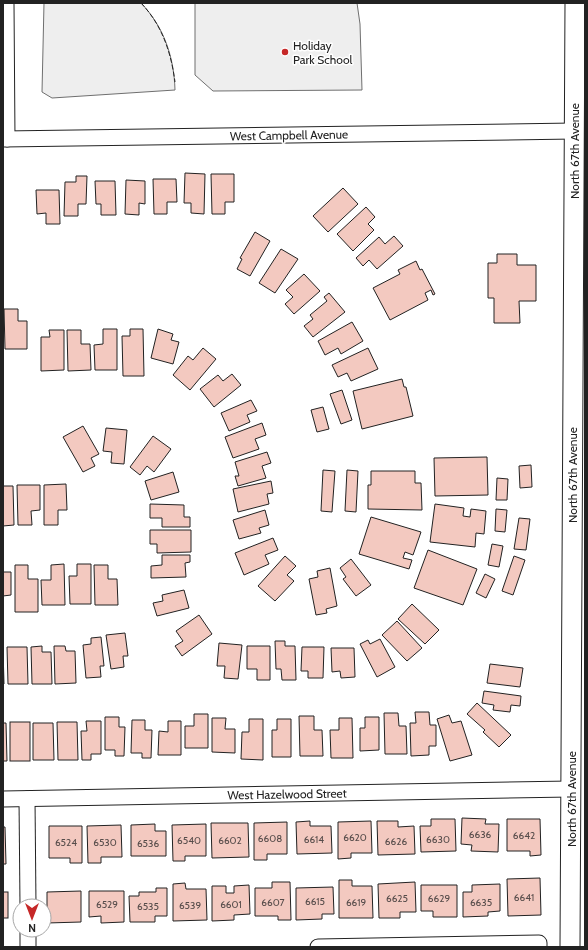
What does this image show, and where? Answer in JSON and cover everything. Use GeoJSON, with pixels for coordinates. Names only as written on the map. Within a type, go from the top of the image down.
{"type":"FeatureCollection","features":[{"type":"Feature","properties":{"kind":"main road","name":"North 67th Avenue"},"geometry":{"type":"LineString","coordinates":[[570,947],[571,789],[579,388],[579,230],[574,132],[580,62],[575,3]]}},
{"type":"Feature","properties":{"kind":"street"},"geometry":{"type":"LineString","coordinates":[[5,139],[6,3]]}},
{"type":"Feature","properties":{"kind":"street","name":"West Campbell Avenue"},"geometry":{"type":"LineString","coordinates":[[5,139],[574,132]]}},
{"type":"Feature","properties":{"kind":"street","name":"West Hazelwood Street"},"geometry":{"type":"LineString","coordinates":[[3,799],[571,789]]}},
{"type":"Feature","properties":{"kind":"street"},"geometry":{"type":"LineString","coordinates":[[27,799],[28,898]]}},
{"type":"Feature","properties":{"kind":"street"},"geometry":{"type":"LineString","coordinates":[[318,947],[539,945]]}},
{"type":"Feature","properties":{"kind":"shaded area"},"geometry":{"type":"Polygon","coordinates":[[[44,3],[141,3],[149,12],[162,32],[170,54],[175,90],[52,98],[42,92],[44,3]]]}},
{"type":"Feature","properties":{"kind":"shaded area"},"geometry":{"type":"Polygon","coordinates":[[[195,3],[357,3],[360,24],[362,90],[213,91],[195,75],[195,3]]]}},
{"type":"Feature","properties":{"kind":"building"},"geometry":{"type":"Polygon","coordinates":[[[185,173],[205,174],[204,214],[191,213],[191,203],[184,203],[185,173]]]}},
{"type":"Feature","properties":{"kind":"building"},"geometry":{"type":"Polygon","coordinates":[[[211,174],[234,174],[234,202],[225,202],[225,214],[212,214],[211,174]]]}},
{"type":"Feature","properties":{"kind":"building"},"geometry":{"type":"Polygon","coordinates":[[[76,176],[87,176],[86,204],[78,204],[78,216],[64,216],[65,182],[76,182],[76,176]]]}},
{"type":"Feature","properties":{"kind":"building"},"geometry":{"type":"Polygon","coordinates":[[[153,179],[176,179],[177,202],[167,202],[167,214],[154,214],[153,179]]]}},
{"type":"Feature","properties":{"kind":"building"},"geometry":{"type":"Polygon","coordinates":[[[126,180],[145,181],[145,204],[139,203],[139,215],[125,214],[126,180]]]}},
{"type":"Feature","properties":{"kind":"building"},"geometry":{"type":"Polygon","coordinates":[[[95,181],[115,181],[116,215],[101,215],[101,204],[96,204],[95,181]]]}},
{"type":"Feature","properties":{"kind":"building"},"geometry":{"type":"Polygon","coordinates":[[[343,188],[358,204],[328,232],[313,216],[343,188]]]}},
{"type":"Feature","properties":{"kind":"building"},"geometry":{"type":"Polygon","coordinates":[[[36,190],[59,190],[60,224],[46,224],[46,213],[37,214],[36,190]]]}},
{"type":"Feature","properties":{"kind":"building"},"geometry":{"type":"Polygon","coordinates":[[[366,207],[375,217],[368,224],[374,230],[353,251],[337,234],[366,207]]]}},
{"type":"Feature","properties":{"kind":"building"},"geometry":{"type":"Polygon","coordinates":[[[255,232],[270,241],[250,276],[237,269],[242,259],[240,258],[255,232]]]}},
{"type":"Feature","properties":{"kind":"building"},"geometry":{"type":"Polygon","coordinates":[[[394,236],[403,246],[377,269],[369,260],[363,266],[356,258],[379,237],[385,244],[394,236]]]}},
{"type":"Feature","properties":{"kind":"building"},"geometry":{"type":"Polygon","coordinates":[[[281,249],[298,259],[275,293],[259,283],[281,249]]]}},
{"type":"Feature","properties":{"kind":"building"},"geometry":{"type":"Polygon","coordinates":[[[497,254],[517,254],[517,265],[536,265],[536,301],[519,301],[520,323],[494,323],[494,298],[488,298],[488,263],[497,263],[497,254]]]}},
{"type":"Feature","properties":{"kind":"building"},"geometry":{"type":"Polygon","coordinates":[[[416,261],[420,270],[422,269],[435,294],[433,295],[431,290],[425,293],[428,300],[390,320],[373,288],[400,274],[398,270],[416,261]]]}},
{"type":"Feature","properties":{"kind":"building"},"geometry":{"type":"Polygon","coordinates":[[[304,274],[320,291],[294,314],[285,304],[293,297],[286,290],[304,274]]]}},
{"type":"Feature","properties":{"kind":"building"},"geometry":{"type":"Polygon","coordinates":[[[329,293],[345,312],[313,337],[304,326],[313,319],[310,315],[327,301],[324,297],[329,293]]]}},
{"type":"Feature","properties":{"kind":"building"},"geometry":{"type":"Polygon","coordinates":[[[4,309],[18,309],[18,321],[27,321],[27,349],[5,349],[4,309]]]}},
{"type":"Feature","properties":{"kind":"building"},"geometry":{"type":"Polygon","coordinates":[[[352,322],[363,341],[341,354],[338,348],[325,355],[318,341],[352,322]]]}},
{"type":"Feature","properties":{"kind":"building"},"geometry":{"type":"Polygon","coordinates":[[[103,329],[117,329],[117,370],[95,370],[94,345],[103,344],[103,329]]]}},
{"type":"Feature","properties":{"kind":"building"},"geometry":{"type":"Polygon","coordinates":[[[130,329],[143,329],[144,376],[123,376],[122,336],[130,336],[130,329]]]}},
{"type":"Feature","properties":{"kind":"building"},"geometry":{"type":"Polygon","coordinates":[[[158,329],[173,334],[171,340],[179,342],[173,364],[151,358],[158,329]]]}},
{"type":"Feature","properties":{"kind":"building"},"geometry":{"type":"Polygon","coordinates":[[[49,330],[64,330],[64,370],[41,371],[41,337],[50,337],[49,330]]]}},
{"type":"Feature","properties":{"kind":"building"},"geometry":{"type":"Polygon","coordinates":[[[67,330],[81,330],[81,344],[90,344],[91,370],[68,371],[67,330]]]}},
{"type":"Feature","properties":{"kind":"building"},"geometry":{"type":"Polygon","coordinates":[[[203,348],[216,359],[190,390],[173,375],[188,356],[193,360],[203,348]]]}},
{"type":"Feature","properties":{"kind":"building"},"geometry":{"type":"Polygon","coordinates":[[[368,348],[378,369],[351,381],[347,373],[338,377],[332,365],[368,348]]]}},
{"type":"Feature","properties":{"kind":"building"},"geometry":{"type":"Polygon","coordinates":[[[232,374],[241,385],[214,407],[200,389],[218,375],[223,381],[232,374]]]}},
{"type":"Feature","properties":{"kind":"building"},"geometry":{"type":"Polygon","coordinates":[[[402,379],[404,387],[406,387],[413,416],[362,429],[353,391],[402,379]]]}},
{"type":"Feature","properties":{"kind":"building"},"geometry":{"type":"Polygon","coordinates":[[[342,390],[352,420],[341,424],[330,394],[342,390]]]}},
{"type":"Feature","properties":{"kind":"building"},"geometry":{"type":"Polygon","coordinates":[[[251,400],[257,411],[247,415],[250,422],[229,431],[221,413],[251,400]]]}},
{"type":"Feature","properties":{"kind":"building"},"geometry":{"type":"Polygon","coordinates":[[[323,407],[329,429],[317,432],[311,410],[323,407]]]}},
{"type":"Feature","properties":{"kind":"building"},"geometry":{"type":"Polygon","coordinates":[[[262,423],[266,435],[255,439],[259,449],[233,458],[225,437],[262,423]]]}},
{"type":"Feature","properties":{"kind":"building"},"geometry":{"type":"Polygon","coordinates":[[[83,426],[99,454],[91,458],[95,466],[83,472],[63,437],[83,426]]]}},
{"type":"Feature","properties":{"kind":"building"},"geometry":{"type":"Polygon","coordinates":[[[106,428],[127,430],[124,464],[111,463],[112,452],[103,451],[106,428]]]}},
{"type":"Feature","properties":{"kind":"building"},"geometry":{"type":"Polygon","coordinates":[[[153,436],[171,449],[154,472],[147,466],[140,475],[130,467],[153,436]]]}},
{"type":"Feature","properties":{"kind":"building"},"geometry":{"type":"Polygon","coordinates":[[[267,452],[271,463],[262,466],[266,478],[238,486],[235,476],[239,476],[235,462],[267,452]]]}},
{"type":"Feature","properties":{"kind":"building"},"geometry":{"type":"Polygon","coordinates":[[[487,457],[488,495],[435,496],[434,458],[487,457]]]}},
{"type":"Feature","properties":{"kind":"building"},"geometry":{"type":"Polygon","coordinates":[[[531,465],[532,487],[520,488],[519,466],[531,465]]]}},
{"type":"Feature","properties":{"kind":"building"},"geometry":{"type":"Polygon","coordinates":[[[323,470],[335,471],[332,512],[321,511],[323,470]]]}},
{"type":"Feature","properties":{"kind":"building"},"geometry":{"type":"Polygon","coordinates":[[[347,470],[358,471],[356,512],[345,511],[347,470]]]}},
{"type":"Feature","properties":{"kind":"building"},"geometry":{"type":"Polygon","coordinates":[[[371,471],[415,471],[415,483],[421,483],[422,510],[368,509],[368,485],[371,485],[371,471]]]}},
{"type":"Feature","properties":{"kind":"building"},"geometry":{"type":"Polygon","coordinates":[[[173,472],[179,492],[151,500],[145,481],[173,472]]]}},
{"type":"Feature","properties":{"kind":"building"},"geometry":{"type":"Polygon","coordinates":[[[497,478],[508,479],[507,500],[496,500],[497,478]]]}},
{"type":"Feature","properties":{"kind":"building"},"geometry":{"type":"Polygon","coordinates":[[[271,481],[273,493],[267,494],[269,504],[238,512],[233,489],[271,481]]]}},
{"type":"Feature","properties":{"kind":"building"},"geometry":{"type":"Polygon","coordinates":[[[66,484],[67,510],[58,510],[58,525],[44,525],[44,485],[66,484]]]}},
{"type":"Feature","properties":{"kind":"building"},"geometry":{"type":"Polygon","coordinates":[[[17,485],[40,485],[40,510],[31,511],[32,525],[18,525],[17,485]]]}},
{"type":"Feature","properties":{"kind":"building"},"geometry":{"type":"Polygon","coordinates":[[[3,486],[13,486],[14,525],[3,526],[3,486]]]}},
{"type":"Feature","properties":{"kind":"building"},"geometry":{"type":"Polygon","coordinates":[[[150,504],[184,505],[184,517],[190,517],[190,527],[162,527],[162,518],[150,518],[150,504]]]}},
{"type":"Feature","properties":{"kind":"building"},"geometry":{"type":"Polygon","coordinates":[[[435,504],[464,508],[463,516],[470,517],[471,509],[486,511],[484,534],[476,533],[475,547],[430,542],[435,504]]]}},
{"type":"Feature","properties":{"kind":"building"},"geometry":{"type":"Polygon","coordinates":[[[496,509],[507,510],[505,532],[495,531],[496,509]]]}},
{"type":"Feature","properties":{"kind":"building"},"geometry":{"type":"Polygon","coordinates":[[[265,510],[269,525],[259,528],[261,533],[239,539],[233,520],[265,510]]]}},
{"type":"Feature","properties":{"kind":"building"},"geometry":{"type":"Polygon","coordinates":[[[371,517],[421,532],[413,555],[405,552],[403,558],[412,560],[409,569],[359,554],[371,517]]]}},
{"type":"Feature","properties":{"kind":"building"},"geometry":{"type":"Polygon","coordinates":[[[519,518],[530,519],[526,550],[514,549],[519,518]]]}},
{"type":"Feature","properties":{"kind":"building"},"geometry":{"type":"Polygon","coordinates":[[[150,530],[191,530],[191,552],[157,553],[157,544],[150,544],[150,530]]]}},
{"type":"Feature","properties":{"kind":"building"},"geometry":{"type":"Polygon","coordinates":[[[273,538],[278,550],[265,555],[269,564],[244,575],[235,553],[273,538]]]}},
{"type":"Feature","properties":{"kind":"building"},"geometry":{"type":"Polygon","coordinates":[[[492,544],[503,546],[499,567],[488,565],[492,544]]]}},
{"type":"Feature","properties":{"kind":"building"},"geometry":{"type":"Polygon","coordinates":[[[428,550],[477,569],[463,605],[414,588],[428,550]]]}},
{"type":"Feature","properties":{"kind":"building"},"geometry":{"type":"Polygon","coordinates":[[[162,555],[190,555],[190,562],[185,563],[186,577],[151,578],[151,566],[162,565],[162,555]]]}},
{"type":"Feature","properties":{"kind":"building"},"geometry":{"type":"Polygon","coordinates":[[[285,556],[296,566],[287,575],[294,581],[275,601],[258,586],[285,556]]]}},
{"type":"Feature","properties":{"kind":"building"},"geometry":{"type":"Polygon","coordinates":[[[514,556],[525,560],[513,595],[502,591],[514,556]]]}},
{"type":"Feature","properties":{"kind":"building"},"geometry":{"type":"Polygon","coordinates":[[[351,559],[371,585],[356,596],[343,579],[346,577],[340,568],[351,559]]]}},
{"type":"Feature","properties":{"kind":"building"},"geometry":{"type":"Polygon","coordinates":[[[64,564],[65,605],[42,605],[41,580],[51,580],[51,565],[64,564]]]}},
{"type":"Feature","properties":{"kind":"building"},"geometry":{"type":"Polygon","coordinates":[[[77,564],[91,564],[91,604],[70,604],[69,576],[77,576],[77,564]]]}},
{"type":"Feature","properties":{"kind":"building"},"geometry":{"type":"Polygon","coordinates":[[[15,565],[28,565],[28,579],[38,579],[38,612],[15,612],[15,565]]]}},
{"type":"Feature","properties":{"kind":"building"},"geometry":{"type":"Polygon","coordinates":[[[94,565],[108,565],[108,579],[117,579],[118,605],[95,605],[94,565]]]}},
{"type":"Feature","properties":{"kind":"building"},"geometry":{"type":"Polygon","coordinates":[[[330,568],[337,606],[326,609],[327,613],[316,615],[309,579],[318,577],[317,571],[330,568]]]}},
{"type":"Feature","properties":{"kind":"building"},"geometry":{"type":"Polygon","coordinates":[[[3,572],[11,572],[11,595],[3,596],[3,572]]]}},
{"type":"Feature","properties":{"kind":"building"},"geometry":{"type":"Polygon","coordinates":[[[485,574],[495,579],[486,598],[476,593],[485,574]]]}},
{"type":"Feature","properties":{"kind":"building"},"geometry":{"type":"Polygon","coordinates":[[[184,590],[189,608],[157,616],[153,603],[163,601],[162,595],[184,590]]]}},
{"type":"Feature","properties":{"kind":"building"},"geometry":{"type":"Polygon","coordinates":[[[412,604],[439,630],[425,644],[398,619],[412,604]]]}},
{"type":"Feature","properties":{"kind":"building"},"geometry":{"type":"Polygon","coordinates":[[[199,615],[212,634],[182,656],[175,646],[183,641],[176,631],[199,615]]]}},
{"type":"Feature","properties":{"kind":"building"},"geometry":{"type":"Polygon","coordinates":[[[397,621],[422,648],[407,661],[382,635],[397,621]]]}},
{"type":"Feature","properties":{"kind":"building"},"geometry":{"type":"Polygon","coordinates":[[[125,633],[128,656],[123,656],[124,667],[111,669],[106,635],[125,633]]]}},
{"type":"Feature","properties":{"kind":"building"},"geometry":{"type":"Polygon","coordinates":[[[101,637],[104,666],[100,666],[101,677],[86,678],[83,645],[91,644],[91,638],[101,637]]]}},
{"type":"Feature","properties":{"kind":"building"},"geometry":{"type":"Polygon","coordinates":[[[380,639],[395,667],[377,677],[360,644],[368,640],[370,644],[380,639]]]}},
{"type":"Feature","properties":{"kind":"building"},"geometry":{"type":"Polygon","coordinates":[[[275,641],[285,641],[285,646],[295,646],[296,680],[282,680],[281,669],[276,669],[275,641]]]}},
{"type":"Feature","properties":{"kind":"building"},"geometry":{"type":"Polygon","coordinates":[[[219,643],[242,645],[238,679],[224,678],[225,666],[217,666],[219,643]]]}},
{"type":"Feature","properties":{"kind":"building"},"geometry":{"type":"Polygon","coordinates":[[[42,646],[42,652],[51,652],[52,684],[32,684],[31,647],[42,646]]]}},
{"type":"Feature","properties":{"kind":"building"},"geometry":{"type":"Polygon","coordinates":[[[54,646],[65,646],[66,651],[75,651],[76,683],[55,684],[54,646]]]}},
{"type":"Feature","properties":{"kind":"building"},"geometry":{"type":"Polygon","coordinates":[[[247,646],[270,646],[270,680],[257,680],[257,669],[247,669],[247,646]]]}},
{"type":"Feature","properties":{"kind":"building"},"geometry":{"type":"Polygon","coordinates":[[[7,647],[27,647],[28,684],[8,684],[7,647]]]}},
{"type":"Feature","properties":{"kind":"building"},"geometry":{"type":"Polygon","coordinates":[[[302,647],[324,647],[323,678],[308,678],[308,671],[301,671],[302,647]]]}},
{"type":"Feature","properties":{"kind":"building"},"geometry":{"type":"Polygon","coordinates":[[[331,648],[354,648],[355,677],[341,678],[340,671],[332,672],[331,648]]]}},
{"type":"Feature","properties":{"kind":"building"},"geometry":{"type":"Polygon","coordinates":[[[3,649],[4,684],[3,684],[3,649]]]}},
{"type":"Feature","properties":{"kind":"building"},"geometry":{"type":"Polygon","coordinates":[[[490,664],[523,668],[520,687],[487,683],[490,664]]]}},
{"type":"Feature","properties":{"kind":"building"},"geometry":{"type":"Polygon","coordinates":[[[484,691],[521,696],[520,706],[511,705],[510,712],[493,710],[494,705],[482,703],[484,691]]]}},
{"type":"Feature","properties":{"kind":"building"},"geometry":{"type":"Polygon","coordinates":[[[477,703],[511,735],[499,747],[483,732],[485,730],[467,714],[477,703]]]}},
{"type":"Feature","properties":{"kind":"building"},"geometry":{"type":"Polygon","coordinates":[[[415,712],[429,712],[430,725],[436,725],[436,746],[429,746],[429,755],[411,756],[410,723],[416,723],[415,712]]]}},
{"type":"Feature","properties":{"kind":"building"},"geometry":{"type":"Polygon","coordinates":[[[384,713],[398,713],[399,726],[406,726],[407,754],[385,754],[384,713]]]}},
{"type":"Feature","properties":{"kind":"building"},"geometry":{"type":"Polygon","coordinates":[[[194,714],[208,714],[208,748],[185,748],[185,726],[194,726],[194,714]]]}},
{"type":"Feature","properties":{"kind":"building"},"geometry":{"type":"Polygon","coordinates":[[[449,715],[452,723],[461,721],[472,755],[450,761],[437,719],[449,715]]]}},
{"type":"Feature","properties":{"kind":"building"},"geometry":{"type":"Polygon","coordinates":[[[299,716],[314,716],[314,730],[322,730],[323,756],[300,756],[299,716]]]}},
{"type":"Feature","properties":{"kind":"building"},"geometry":{"type":"Polygon","coordinates":[[[105,717],[119,717],[119,727],[125,727],[124,756],[115,756],[115,750],[105,750],[105,717]]]}},
{"type":"Feature","properties":{"kind":"building"},"geometry":{"type":"Polygon","coordinates":[[[365,717],[379,717],[379,750],[360,751],[360,728],[365,728],[365,717]]]}},
{"type":"Feature","properties":{"kind":"building"},"geometry":{"type":"Polygon","coordinates":[[[212,718],[226,718],[225,729],[235,729],[235,753],[212,752],[212,718]]]}},
{"type":"Feature","properties":{"kind":"building"},"geometry":{"type":"Polygon","coordinates":[[[339,718],[352,718],[353,758],[331,758],[330,730],[339,730],[339,718]]]}},
{"type":"Feature","properties":{"kind":"building"},"geometry":{"type":"Polygon","coordinates":[[[249,719],[263,719],[263,760],[241,759],[242,732],[249,732],[249,719]]]}},
{"type":"Feature","properties":{"kind":"building"},"geometry":{"type":"Polygon","coordinates":[[[277,719],[291,719],[291,757],[272,757],[272,730],[277,730],[277,719]]]}},
{"type":"Feature","properties":{"kind":"building"},"geometry":{"type":"Polygon","coordinates":[[[132,720],[145,720],[145,730],[152,730],[151,758],[142,758],[142,753],[131,753],[132,720]]]}},
{"type":"Feature","properties":{"kind":"building"},"geometry":{"type":"Polygon","coordinates":[[[86,721],[101,721],[101,754],[91,754],[91,760],[82,760],[81,731],[87,731],[86,721]]]}},
{"type":"Feature","properties":{"kind":"building"},"geometry":{"type":"Polygon","coordinates":[[[168,721],[181,721],[181,755],[158,755],[159,731],[168,732],[168,721]]]}},
{"type":"Feature","properties":{"kind":"building"},"geometry":{"type":"Polygon","coordinates":[[[10,722],[30,722],[30,761],[10,761],[10,722]]]}},
{"type":"Feature","properties":{"kind":"building"},"geometry":{"type":"Polygon","coordinates":[[[57,722],[77,722],[78,760],[58,760],[57,722]]]}},
{"type":"Feature","properties":{"kind":"building"},"geometry":{"type":"Polygon","coordinates":[[[3,723],[6,723],[7,761],[3,761],[3,723]]]}},
{"type":"Feature","properties":{"kind":"building"},"geometry":{"type":"Polygon","coordinates":[[[33,723],[53,723],[54,760],[33,760],[33,723]]]}},
{"type":"Feature","properties":{"kind":"building"},"geometry":{"type":"Polygon","coordinates":[[[462,818],[486,819],[485,824],[499,824],[498,852],[471,851],[472,845],[461,844],[462,818]]]}},
{"type":"Feature","properties":{"kind":"building"},"geometry":{"type":"Polygon","coordinates":[[[431,819],[455,819],[456,851],[421,852],[420,826],[431,826],[431,819]]]}},
{"type":"Feature","properties":{"kind":"building"},"geometry":{"type":"Polygon","coordinates":[[[507,819],[540,819],[541,855],[530,856],[530,851],[507,851],[507,819]]]}},
{"type":"Feature","properties":{"kind":"building"},"geometry":{"type":"Polygon","coordinates":[[[310,821],[310,826],[331,826],[332,853],[297,854],[296,822],[310,821]]]}},
{"type":"Feature","properties":{"kind":"building"},"geometry":{"type":"Polygon","coordinates":[[[371,821],[372,853],[351,853],[351,858],[338,859],[338,822],[371,821]]]}},
{"type":"Feature","properties":{"kind":"building"},"geometry":{"type":"Polygon","coordinates":[[[377,821],[398,821],[398,827],[414,826],[415,854],[378,855],[377,821]]]}},
{"type":"Feature","properties":{"kind":"building"},"geometry":{"type":"Polygon","coordinates":[[[287,822],[287,854],[267,854],[267,860],[254,860],[254,823],[287,822]]]}},
{"type":"Feature","properties":{"kind":"building"},"geometry":{"type":"Polygon","coordinates":[[[211,823],[248,823],[249,857],[212,858],[211,823]]]}},
{"type":"Feature","properties":{"kind":"building"},"geometry":{"type":"Polygon","coordinates":[[[155,824],[155,831],[166,831],[166,856],[131,856],[131,825],[155,824]]]}},
{"type":"Feature","properties":{"kind":"building"},"geometry":{"type":"Polygon","coordinates":[[[206,824],[206,856],[185,856],[185,861],[173,861],[172,825],[206,824]]]}},
{"type":"Feature","properties":{"kind":"building"},"geometry":{"type":"Polygon","coordinates":[[[121,825],[122,857],[101,857],[101,863],[88,863],[87,826],[121,825]]]}},
{"type":"Feature","properties":{"kind":"building"},"geometry":{"type":"Polygon","coordinates":[[[49,826],[82,826],[82,863],[70,863],[70,858],[49,858],[49,826]]]}},
{"type":"Feature","properties":{"kind":"building"},"geometry":{"type":"Polygon","coordinates":[[[3,827],[5,827],[6,864],[3,864],[3,827]]]}},
{"type":"Feature","properties":{"kind":"building"},"geometry":{"type":"Polygon","coordinates":[[[540,878],[541,915],[508,916],[507,879],[540,878]]]}},
{"type":"Feature","properties":{"kind":"building"},"geometry":{"type":"Polygon","coordinates":[[[339,880],[352,880],[352,886],[372,886],[373,918],[339,918],[339,880]]]}},
{"type":"Feature","properties":{"kind":"building"},"geometry":{"type":"Polygon","coordinates":[[[272,882],[290,882],[291,920],[278,920],[278,916],[255,916],[255,888],[272,888],[272,882]]]}},
{"type":"Feature","properties":{"kind":"building"},"geometry":{"type":"Polygon","coordinates":[[[415,882],[416,912],[400,912],[400,918],[379,918],[378,884],[415,882]]]}},
{"type":"Feature","properties":{"kind":"building"},"geometry":{"type":"Polygon","coordinates":[[[185,883],[186,889],[206,889],[207,920],[173,921],[173,884],[185,883]]]}},
{"type":"Feature","properties":{"kind":"building"},"geometry":{"type":"Polygon","coordinates":[[[500,884],[500,911],[488,912],[488,916],[463,917],[463,892],[472,892],[472,885],[500,884]]]}},
{"type":"Feature","properties":{"kind":"building"},"geometry":{"type":"Polygon","coordinates":[[[249,885],[250,914],[234,915],[234,920],[212,921],[212,886],[226,886],[226,893],[234,893],[234,886],[249,885]]]}},
{"type":"Feature","properties":{"kind":"building"},"geometry":{"type":"Polygon","coordinates":[[[421,885],[457,885],[457,917],[433,917],[433,911],[421,911],[421,885]]]}},
{"type":"Feature","properties":{"kind":"building"},"geometry":{"type":"Polygon","coordinates":[[[333,887],[334,914],[322,914],[322,919],[296,920],[296,888],[333,887]]]}},
{"type":"Feature","properties":{"kind":"building"},"geometry":{"type":"Polygon","coordinates":[[[156,888],[167,888],[167,916],[155,916],[155,922],[130,922],[129,896],[139,896],[139,892],[156,892],[156,888]]]}},
{"type":"Feature","properties":{"kind":"building"},"geometry":{"type":"Polygon","coordinates":[[[81,891],[81,922],[52,923],[52,898],[47,898],[47,892],[81,891]]]}},
{"type":"Feature","properties":{"kind":"building"},"geometry":{"type":"Polygon","coordinates":[[[89,891],[124,891],[124,922],[101,923],[101,916],[89,917],[89,891]]]}},
{"type":"Feature","properties":{"kind":"building"},"geometry":{"type":"Polygon","coordinates":[[[3,892],[8,892],[8,918],[3,918],[3,892]]]}},
{"type":"Feature","properties":{"kind":"fence"},"geometry":{"type":"LineString","coordinates":[[141,3],[155,20],[160,30],[171,60],[175,82]]}},
{"type":"Feature","properties":{"kind":"place","name":"Holiday Park School"},"geometry":{"type":"Point","coordinates":[285,52]}}]}
